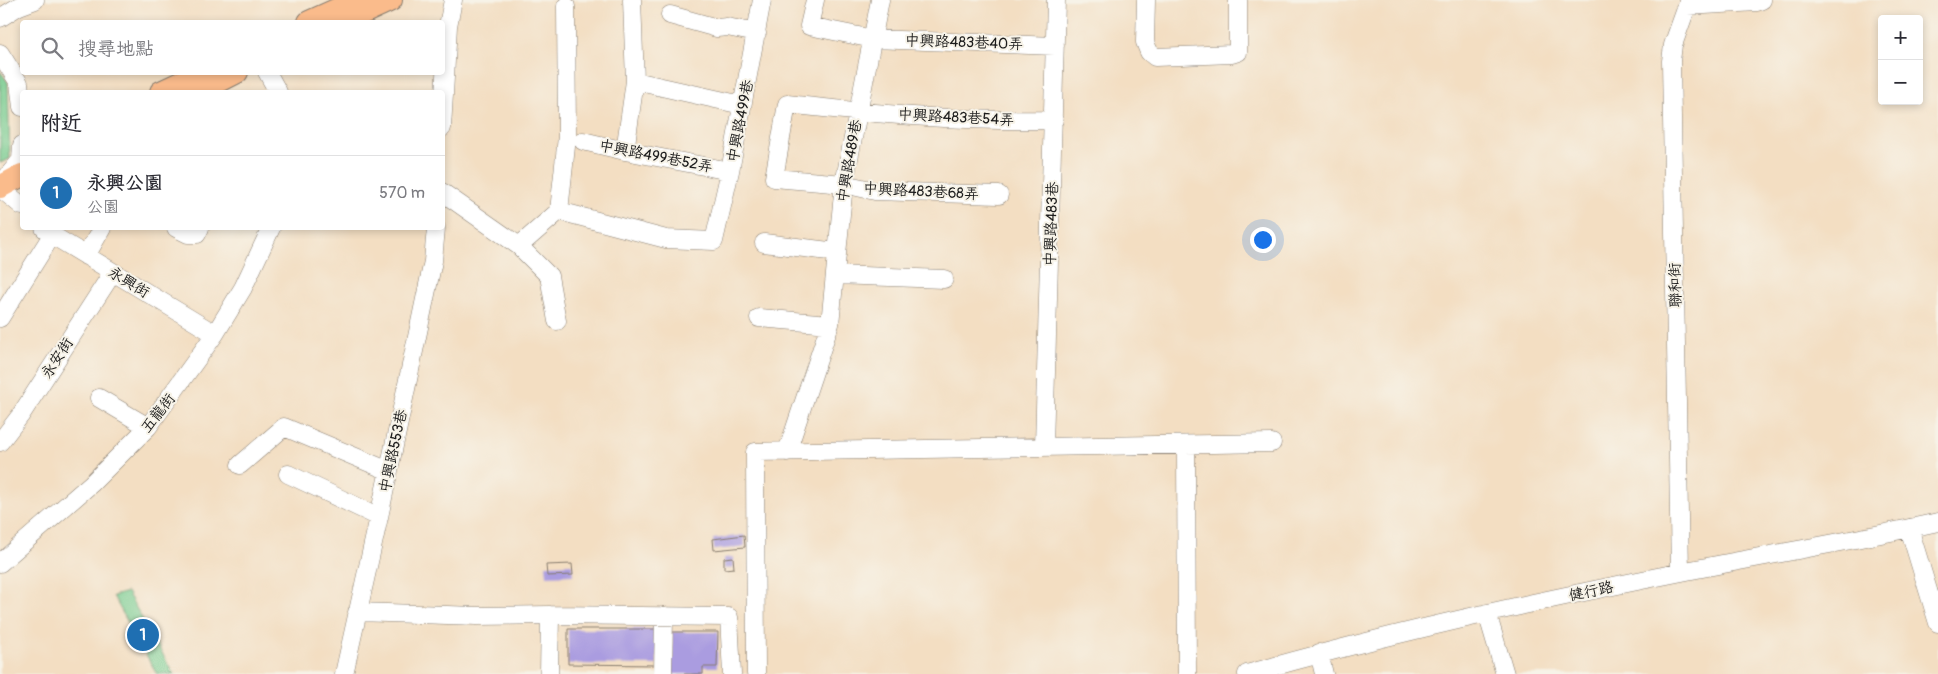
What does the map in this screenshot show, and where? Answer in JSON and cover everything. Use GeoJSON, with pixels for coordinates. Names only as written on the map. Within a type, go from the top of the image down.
{"type":"FeatureCollection","features":[{"type":"Feature","properties":{"kind":"main road"},"geometry":{"type":"LineString","coordinates":[[313,20],[358,0]]}},
{"type":"Feature","properties":{"kind":"main road"},"geometry":{"type":"LineString","coordinates":[[346,20],[391,0]]}},
{"type":"Feature","properties":{"kind":"main road"},"geometry":{"type":"LineString","coordinates":[[165,90],[198,75]]}},
{"type":"Feature","properties":{"kind":"main road"},"geometry":{"type":"LineString","coordinates":[[202,90],[231,75]]}},
{"type":"Feature","properties":{"kind":"main road"},"geometry":{"type":"LineString","coordinates":[[0,169],[20,161]]}},
{"type":"Feature","properties":{"kind":"main road"},"geometry":{"type":"LineString","coordinates":[[0,187],[20,162]]}},
{"type":"Feature","properties":{"kind":"street"},"geometry":{"type":"LineString","coordinates":[[0,18],[34,0]]}},
{"type":"Feature","properties":{"kind":"street"},"geometry":{"type":"LineString","coordinates":[[444,90],[448,26],[453,0]]}},
{"type":"Feature","properties":{"kind":"street"},"geometry":{"type":"LineString","coordinates":[[626,151],[635,81],[632,0]]}},
{"type":"Feature","properties":{"kind":"street","name":"中興路499巷"},"geometry":{"type":"LineString","coordinates":[[559,211],[666,239],[714,241],[730,171],[762,0]]}},
{"type":"Feature","properties":{"kind":"street","name":"中興路483巷40弄"},"geometry":{"type":"LineString","coordinates":[[815,0],[809,26],[873,39],[1054,46]]}},
{"type":"Feature","properties":{"kind":"street","name":"中興路489巷"},"geometry":{"type":"LineString","coordinates":[[787,452],[830,324],[844,184],[880,0]]}},
{"type":"Feature","properties":{"kind":"street","name":"中興路483巷"},"geometry":{"type":"LineString","coordinates":[[1044,447],[1056,0]]}},
{"type":"Feature","properties":{"kind":"street"},"geometry":{"type":"LineString","coordinates":[[1146,0],[1145,42],[1149,52],[1156,57],[1232,54],[1238,52],[1238,0]]}},
{"type":"Feature","properties":{"kind":"street"},"geometry":{"type":"LineString","coordinates":[[1687,3],[1757,2],[1762,0]]}},
{"type":"Feature","properties":{"kind":"street","name":"聯和街"},"geometry":{"type":"LineString","coordinates":[[1680,572],[1671,60],[1673,45],[1687,3]]}},
{"type":"Feature","properties":{"kind":"street"},"geometry":{"type":"LineString","coordinates":[[519,246],[559,211],[567,137],[566,6]]}},
{"type":"Feature","properties":{"kind":"street"},"geometry":{"type":"LineString","coordinates":[[670,15],[717,28],[727,27],[757,33]]}},
{"type":"Feature","properties":{"kind":"street"},"geometry":{"type":"LineString","coordinates":[[0,53],[19,83],[20,91]]}},
{"type":"Feature","properties":{"kind":"street"},"geometry":{"type":"LineString","coordinates":[[269,75],[277,90]]}},
{"type":"Feature","properties":{"kind":"street"},"geometry":{"type":"LineString","coordinates":[[635,81],[742,105]]}},
{"type":"Feature","properties":{"kind":"street","name":"中興路483巷54弄"},"geometry":{"type":"LineString","coordinates":[[780,139],[787,104],[858,112],[1003,121],[1054,120]]}},
{"type":"Feature","properties":{"kind":"street","name":"中興路483巷68弄"},"geometry":{"type":"LineString","coordinates":[[780,139],[774,178],[844,184],[875,191],[999,195]]}},
{"type":"Feature","properties":{"kind":"street","name":"中興路499巷52弄"},"geometry":{"type":"LineString","coordinates":[[582,141],[730,171]]}},
{"type":"Feature","properties":{"kind":"street"},"geometry":{"type":"LineString","coordinates":[[0,187],[20,204]]}},
{"type":"Feature","properties":{"kind":"street"},"geometry":{"type":"LineString","coordinates":[[445,194],[519,246],[549,276],[557,320]]}},
{"type":"Feature","properties":{"kind":"street"},"geometry":{"type":"LineString","coordinates":[[86,256],[101,230]]}},
{"type":"Feature","properties":{"kind":"street"},"geometry":{"type":"LineString","coordinates":[[180,230],[188,234],[197,234],[199,230]]}},
{"type":"Feature","properties":{"kind":"street","name":"五龍街"},"geometry":{"type":"LineString","coordinates":[[0,563],[92,483],[148,427],[215,334],[243,288],[271,230]]}},
{"type":"Feature","properties":{"kind":"street","name":"中興路553巷"},"geometry":{"type":"LineString","coordinates":[[344,674],[433,261],[436,230]]}},
{"type":"Feature","properties":{"kind":"street"},"geometry":{"type":"LineString","coordinates":[[0,318],[48,231]]}},
{"type":"Feature","properties":{"kind":"street","name":"永興街"},"geometry":{"type":"LineString","coordinates":[[48,231],[215,334]]}},
{"type":"Feature","properties":{"kind":"street"},"geometry":{"type":"LineString","coordinates":[[764,243],[837,252]]}},
{"type":"Feature","properties":{"kind":"street","name":"永安街"},"geometry":{"type":"LineString","coordinates":[[0,442],[20,416],[113,272]]}},
{"type":"Feature","properties":{"kind":"street"},"geometry":{"type":"LineString","coordinates":[[835,275],[944,279]]}},
{"type":"Feature","properties":{"kind":"street"},"geometry":{"type":"LineString","coordinates":[[759,318],[830,324]]}},
{"type":"Feature","properties":{"kind":"street"},"geometry":{"type":"LineString","coordinates":[[99,398],[148,427]]}},
{"type":"Feature","properties":{"kind":"street"},"geometry":{"type":"LineString","coordinates":[[240,465],[284,427],[389,471]]}},
{"type":"Feature","properties":{"kind":"street"},"geometry":{"type":"LineString","coordinates":[[756,674],[755,452],[1272,443]]}},
{"type":"Feature","properties":{"kind":"street"},"geometry":{"type":"LineString","coordinates":[[1186,445],[1186,674]]}},
{"type":"Feature","properties":{"kind":"street"},"geometry":{"type":"LineString","coordinates":[[288,474],[379,517]]}},
{"type":"Feature","properties":{"kind":"street","name":"健行路"},"geometry":{"type":"LineString","coordinates":[[1247,674],[1320,653],[1487,613],[1680,572],[1938,522]]}},
{"type":"Feature","properties":{"kind":"street"},"geometry":{"type":"LineString","coordinates":[[1909,528],[1938,623]]}},
{"type":"Feature","properties":{"kind":"street"},"geometry":{"type":"LineString","coordinates":[[357,612],[477,616],[729,617],[732,674]]}},
{"type":"Feature","properties":{"kind":"street"},"geometry":{"type":"LineString","coordinates":[[1487,613],[1505,674]]}},
{"type":"Feature","properties":{"kind":"street"},"geometry":{"type":"LineString","coordinates":[[549,674],[550,615]]}},
{"type":"Feature","properties":{"kind":"street"},"geometry":{"type":"LineString","coordinates":[[663,674],[664,616]]}},
{"type":"Feature","properties":{"kind":"street"},"geometry":{"type":"LineString","coordinates":[[1320,653],[1324,674]]}},
{"type":"Feature","properties":{"kind":"green space"},"geometry":{"type":"Polygon","coordinates":[[[0,71],[8,82],[10,159],[0,163],[0,71]]]}},
{"type":"Feature","properties":{"kind":"green space"},"geometry":{"type":"Polygon","coordinates":[[[127,592],[174,674],[157,674],[113,596],[127,592]]]}},
{"type":"Feature","properties":{"kind":"building"},"geometry":{"type":"Polygon","coordinates":[[[744,535],[745,547],[714,550],[713,539],[744,535]]]}},
{"type":"Feature","properties":{"kind":"building"},"geometry":{"type":"Polygon","coordinates":[[[733,557],[734,568],[724,569],[724,558],[733,557]]]}},
{"type":"Feature","properties":{"kind":"building"},"geometry":{"type":"Polygon","coordinates":[[[572,564],[573,575],[547,576],[546,565],[572,564]]]}},
{"type":"Feature","properties":{"kind":"building"},"geometry":{"type":"Polygon","coordinates":[[[568,629],[657,629],[657,665],[568,664],[568,629]]]}},
{"type":"Feature","properties":{"kind":"building"},"geometry":{"type":"Polygon","coordinates":[[[672,632],[718,632],[717,667],[703,667],[703,674],[671,674],[672,632]]]}},
{"type":"Feature","properties":{"kind":"place","name":"永興公園"},"geometry":{"type":"Point","coordinates":[143,635]}}]}
